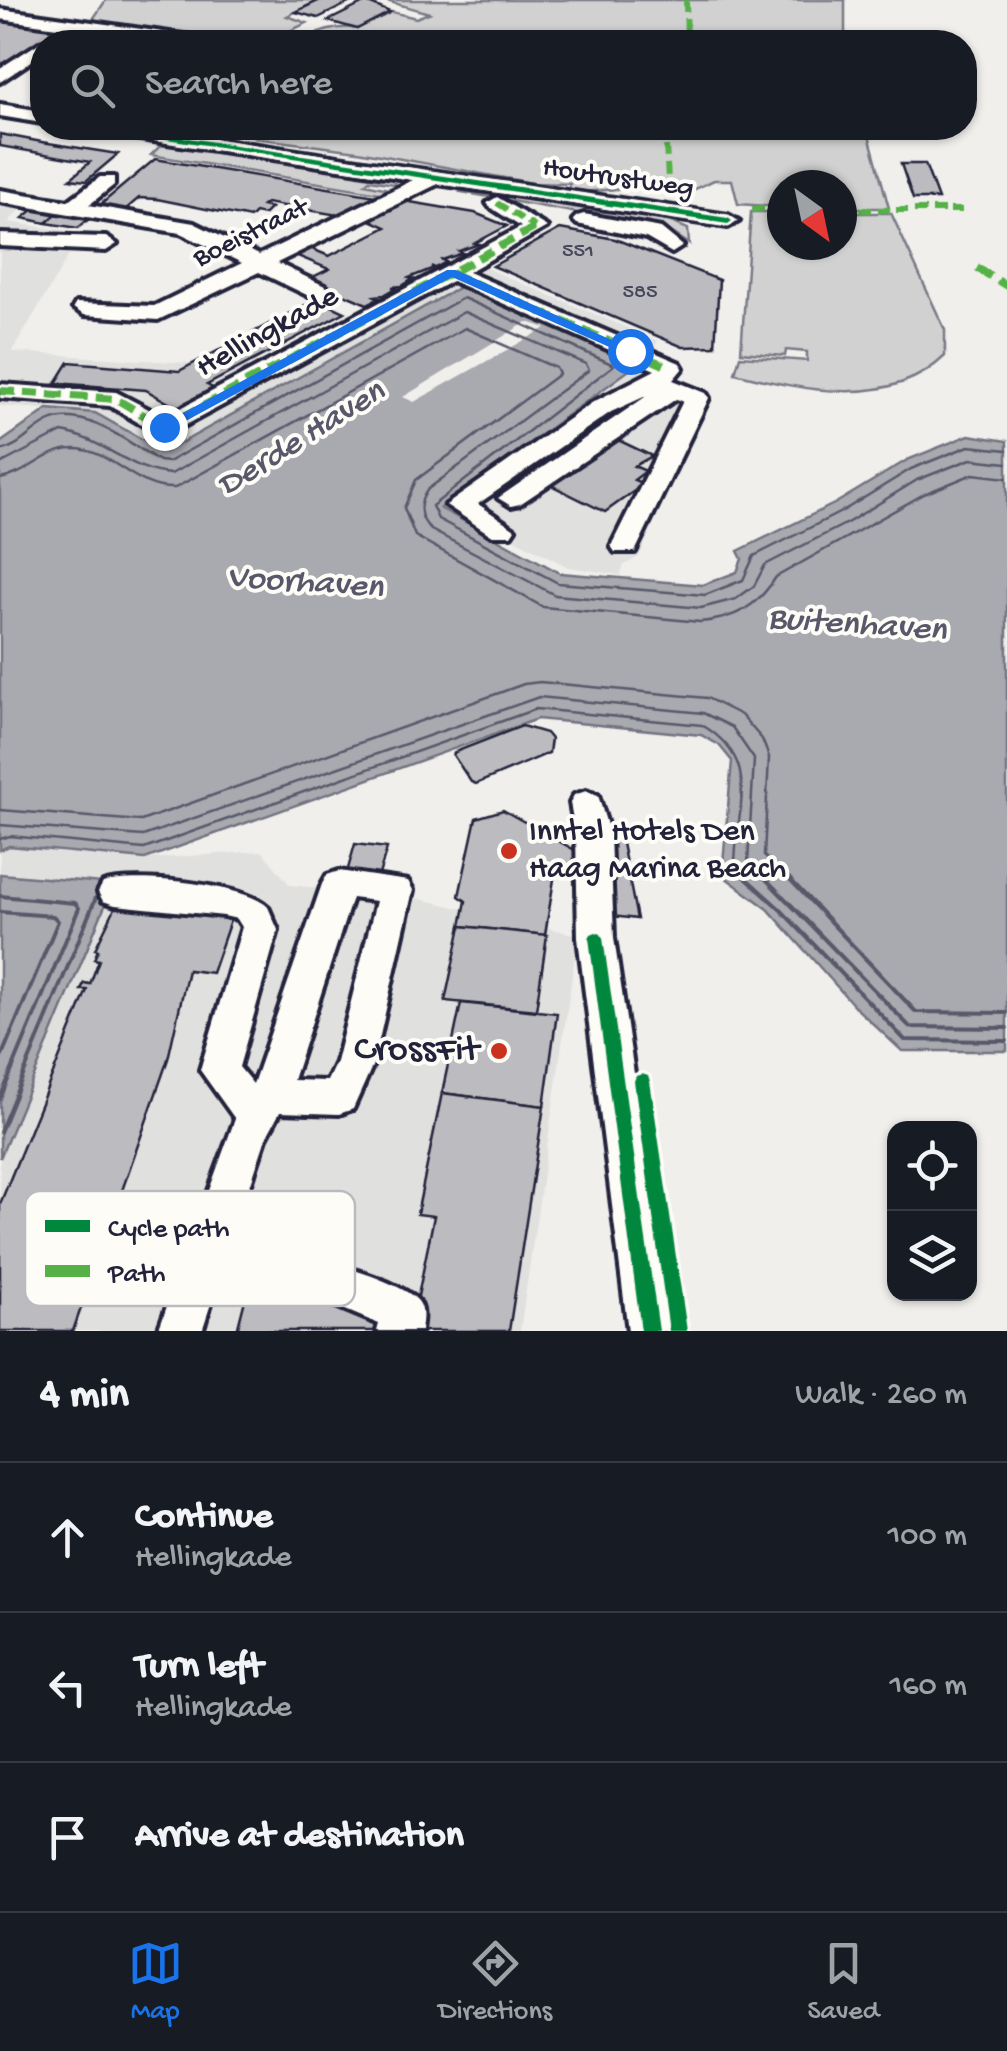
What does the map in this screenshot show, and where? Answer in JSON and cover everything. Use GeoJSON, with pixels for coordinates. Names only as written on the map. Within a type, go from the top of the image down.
{"type":"FeatureCollection","features":[{"type":"Feature","properties":{"kind":"street"},"geometry":{"type":"LineString","coordinates":[[30,19],[54,6]]}},
{"type":"Feature","properties":{"kind":"street"},"geometry":{"type":"LineString","coordinates":[[0,14],[76,27]]}},
{"type":"Feature","properties":{"kind":"street"},"geometry":{"type":"LineString","coordinates":[[0,76],[30,55]]}},
{"type":"Feature","properties":{"kind":"street"},"geometry":{"type":"LineString","coordinates":[[0,110],[30,115]]}},
{"type":"Feature","properties":{"kind":"street","name":"Houtrustweg"},"geometry":{"type":"LineString","coordinates":[[217,140],[728,221]]}},
{"type":"Feature","properties":{"kind":"street","name":"Boeistraat"},"geometry":{"type":"LineString","coordinates":[[84,308],[158,313],[437,176]]}},
{"type":"Feature","properties":{"kind":"street"},"geometry":{"type":"LineString","coordinates":[[460,180],[450,193],[653,233],[672,246]]}},
{"type":"Feature","properties":{"kind":"street"},"geometry":{"type":"LineString","coordinates":[[72,208],[107,181]]}},
{"type":"Feature","properties":{"kind":"street"},"geometry":{"type":"LineString","coordinates":[[0,196],[186,228],[319,292]]}},
{"type":"Feature","properties":{"kind":"street","name":"Hellingkade"},"geometry":{"type":"LineString","coordinates":[[0,391],[116,399],[164,427],[536,227],[496,204]]}},
{"type":"Feature","properties":{"kind":"street"},"geometry":{"type":"LineString","coordinates":[[0,240],[104,246],[122,217]]}},
{"type":"Feature","properties":{"kind":"street"},"geometry":{"type":"LineString","coordinates":[[451,272],[667,379],[697,398],[625,546]]}},
{"type":"Feature","properties":{"kind":"street"},"geometry":{"type":"LineString","coordinates":[[511,498],[667,379]]}},
{"type":"Feature","properties":{"kind":"street"},"geometry":{"type":"LineString","coordinates":[[501,529],[459,506],[602,407],[667,379]]}},
{"type":"Feature","properties":{"kind":"street"},"geometry":{"type":"LineString","coordinates":[[586,803],[593,835],[596,938],[650,1331]]}},
{"type":"Feature","properties":{"kind":"street"},"geometry":{"type":"LineString","coordinates":[[115,892],[230,904],[252,912],[259,920],[260,930],[219,1070],[263,1106],[340,1098],[354,1062],[396,890],[339,884],[263,1106],[229,1191]]}},
{"type":"Feature","properties":{"kind":"street"},"geometry":{"type":"LineString","coordinates":[[355,1291],[377,1298],[402,1314],[399,1331]]}},
{"type":"Feature","properties":{"kind":"street"},"geometry":{"type":"LineString","coordinates":[[180,1331],[188,1306]]}},
{"type":"Feature","properties":{"kind":"shaded area"},"geometry":{"type":"Polygon","coordinates":[[[106,0],[320,0],[287,16],[307,23],[292,30],[145,30],[91,22],[106,0]]]}},
{"type":"Feature","properties":{"kind":"shaded area"},"geometry":{"type":"Polygon","coordinates":[[[383,0],[845,0],[845,30],[330,30],[357,29],[392,12],[416,18],[429,13],[383,0]]]}},
{"type":"Feature","properties":{"kind":"shaded area"},"geometry":{"type":"Polygon","coordinates":[[[271,140],[870,140],[889,208],[857,208],[857,170],[767,170],[767,206],[738,204],[732,180],[714,180],[693,190],[643,187],[568,193],[570,184],[532,183],[358,151],[271,140]]]}},
{"type":"Feature","properties":{"kind":"shaded area"},"geometry":{"type":"Polygon","coordinates":[[[162,144],[342,166],[359,175],[381,179],[401,176],[394,184],[369,180],[365,184],[389,189],[385,194],[151,155],[162,144]]]}},
{"type":"Feature","properties":{"kind":"shaded area"},"geometry":{"type":"Polygon","coordinates":[[[469,188],[669,221],[688,229],[689,244],[667,229],[461,192],[469,188]]]}},
{"type":"Feature","properties":{"kind":"shaded area"},"geometry":{"type":"Polygon","coordinates":[[[0,203],[24,207],[8,222],[82,233],[12,352],[270,368],[479,265],[658,341],[652,352],[656,367],[710,392],[639,557],[624,565],[620,575],[568,567],[450,505],[642,363],[462,286],[165,452],[96,413],[0,406],[0,203]]]}},
{"type":"Feature","properties":{"kind":"shaded area"},"geometry":{"type":"Polygon","coordinates":[[[751,212],[767,212],[767,260],[857,260],[857,213],[891,213],[945,330],[945,356],[923,373],[872,390],[816,389],[735,373],[740,356],[807,361],[807,352],[786,350],[785,356],[741,352],[751,212]]]}},
{"type":"Feature","properties":{"kind":"shaded area"},"geometry":{"type":"Polygon","coordinates":[[[9,846],[145,859],[262,851],[290,885],[416,898],[578,935],[520,1331],[0,1331],[0,1158],[114,885],[0,874],[0,850],[9,846]]]}},
{"type":"Feature","properties":{"kind":"water"},"geometry":{"type":"Polygon","coordinates":[[[462,286],[639,363],[440,508],[560,573],[703,585],[737,572],[742,559],[738,551],[836,503],[907,460],[969,435],[1007,441],[1007,1051],[902,1051],[856,1008],[768,909],[722,875],[732,761],[719,745],[701,735],[537,719],[145,859],[9,846],[0,850],[0,443],[48,409],[95,413],[165,452],[462,286]]]}},
{"type":"Feature","properties":{"kind":"water"},"geometry":{"type":"Polygon","coordinates":[[[0,874],[114,884],[0,1158],[0,874]]]}},
{"type":"Feature","properties":{"kind":"pier"},"geometry":{"type":"Polygon","coordinates":[[[527,322],[546,328],[414,402],[403,397],[527,322]]]}},
{"type":"Feature","properties":{"kind":"building"},"geometry":{"type":"Polygon","coordinates":[[[320,0],[355,0],[318,18],[295,12],[320,0]]]}},
{"type":"Feature","properties":{"kind":"building"},"geometry":{"type":"Polygon","coordinates":[[[366,2],[390,12],[357,29],[328,21],[366,2]]]}},
{"type":"Feature","properties":{"kind":"building"},"geometry":{"type":"Polygon","coordinates":[[[5,21],[57,29],[30,30],[30,47],[0,67],[0,24],[5,21]]]}},
{"type":"Feature","properties":{"kind":"building"},"geometry":{"type":"Polygon","coordinates":[[[0,134],[118,154],[86,181],[70,179],[90,162],[0,146],[0,134]]]}},
{"type":"Feature","properties":{"kind":"building"},"geometry":{"type":"Polygon","coordinates":[[[155,159],[382,197],[344,216],[266,203],[262,206],[271,208],[264,215],[255,213],[250,218],[157,199],[139,198],[125,210],[100,205],[155,159]]]}},
{"type":"Feature","properties":{"kind":"building"},"geometry":{"type":"Polygon","coordinates":[[[901,164],[925,164],[938,199],[913,199],[901,164]]]}},
{"type":"Feature","properties":{"kind":"building"},"geometry":{"type":"Polygon","coordinates":[[[404,201],[475,213],[507,226],[475,243],[479,244],[459,251],[463,253],[442,260],[446,262],[435,268],[431,266],[434,268],[409,278],[413,279],[402,286],[375,296],[379,298],[367,304],[309,279],[329,269],[295,255],[310,248],[329,256],[386,227],[368,219],[404,201]]]}},
{"type":"Feature","properties":{"kind":"building"},"geometry":{"type":"Polygon","coordinates":[[[34,209],[58,213],[46,223],[23,218],[34,209]]]}},
{"type":"Feature","properties":{"kind":"building"},"geometry":{"type":"Polygon","coordinates":[[[60,211],[89,219],[78,228],[46,223],[60,211]]]}},
{"type":"Feature","properties":{"kind":"building"},"geometry":{"type":"Polygon","coordinates":[[[560,229],[615,239],[719,280],[715,346],[683,347],[493,266],[560,229]]]}},
{"type":"Feature","properties":{"kind":"building"},"geometry":{"type":"Polygon","coordinates":[[[317,299],[345,312],[207,385],[217,390],[181,410],[146,390],[56,383],[69,362],[179,371],[317,299]]]}},
{"type":"Feature","properties":{"kind":"building"},"geometry":{"type":"Polygon","coordinates":[[[604,411],[620,418],[555,461],[544,456],[604,411]]]}},
{"type":"Feature","properties":{"kind":"building"},"geometry":{"type":"Polygon","coordinates":[[[618,440],[652,456],[634,466],[646,471],[634,480],[644,484],[605,512],[551,485],[618,440]]]}},
{"type":"Feature","properties":{"kind":"building"},"geometry":{"type":"Polygon","coordinates":[[[522,726],[546,733],[551,739],[549,753],[476,784],[471,782],[453,755],[455,752],[522,726]]]}},
{"type":"Feature","properties":{"kind":"building"},"geometry":{"type":"Polygon","coordinates":[[[503,810],[587,857],[586,864],[555,873],[545,935],[461,926],[466,901],[459,896],[476,818],[503,810]]]}},
{"type":"Feature","properties":{"kind":"building"},"geometry":{"type":"Polygon","coordinates":[[[619,828],[637,919],[611,916],[613,866],[605,829],[619,828]]]}},
{"type":"Feature","properties":{"kind":"building"},"geometry":{"type":"Polygon","coordinates":[[[355,844],[387,848],[378,878],[346,876],[355,844]]]}},
{"type":"Feature","properties":{"kind":"building"},"geometry":{"type":"Polygon","coordinates":[[[116,906],[231,918],[212,973],[188,970],[168,1059],[122,1191],[25,1191],[25,1306],[82,1306],[73,1331],[0,1331],[0,1204],[87,990],[81,990],[84,983],[90,984],[99,960],[94,959],[98,950],[95,949],[116,906]]]}},
{"type":"Feature","properties":{"kind":"building"},"geometry":{"type":"Polygon","coordinates":[[[461,926],[547,935],[536,1010],[445,1001],[461,926]]]}},
{"type":"Feature","properties":{"kind":"building"},"geometry":{"type":"Polygon","coordinates":[[[461,1003],[557,1013],[544,1106],[442,1093],[461,1003]]]}},
{"type":"Feature","properties":{"kind":"building"},"geometry":{"type":"Polygon","coordinates":[[[442,1093],[544,1106],[509,1331],[411,1331],[434,1216],[417,1214],[442,1093]]]}},
{"type":"Feature","properties":{"kind":"building"},"geometry":{"type":"Polygon","coordinates":[[[243,1306],[317,1306],[381,1315],[377,1331],[237,1331],[243,1306]]]}},
{"type":"Feature","properties":{"kind":"marked path"},"geometry":{"type":"LineString","coordinates":[[686,0],[688,30]]}},
{"type":"Feature","properties":{"kind":"marked path"},"geometry":{"type":"LineString","coordinates":[[666,140],[669,197]]}},
{"type":"Feature","properties":{"kind":"marked path"},"geometry":{"type":"LineString","coordinates":[[0,391],[116,399],[164,427],[536,227],[497,203]]}},
{"type":"Feature","properties":{"kind":"marked path"},"geometry":{"type":"LineString","coordinates":[[752,209],[767,209]]}},
{"type":"Feature","properties":{"kind":"marked path"},"geometry":{"type":"LineString","coordinates":[[857,210],[964,210]]}},
{"type":"Feature","properties":{"kind":"marked path"},"geometry":{"type":"LineString","coordinates":[[977,268],[1007,286]]}},
{"type":"Feature","properties":{"kind":"marked path"},"geometry":{"type":"LineString","coordinates":[[451,273],[671,368]]}},
{"type":"Feature","properties":{"kind":"cycle path"},"geometry":{"type":"LineString","coordinates":[[187,140],[728,221]]}},
{"type":"Feature","properties":{"kind":"cycle path"},"geometry":{"type":"LineString","coordinates":[[596,938],[650,1331]]}},
{"type":"Feature","properties":{"kind":"cycle path"},"geometry":{"type":"LineString","coordinates":[[642,1081],[678,1331]]}},
{"type":"Feature","properties":{"kind":"place","name":"Inntel Hotels Den Haag Marina Beach"},"geometry":{"type":"Point","coordinates":[509,851]}},
{"type":"Feature","properties":{"kind":"place","name":"CrossFit"},"geometry":{"type":"Point","coordinates":[499,1051]}},
{"type":"Feature","properties":{"kind":"route"},"geometry":{"type":"LineString","coordinates":[[164,427],[451,272],[630,351]]}},
{"type":"Feature","properties":{"kind":"water label","name":"Derde Haven"},"geometry":{"type":"Point","coordinates":[302,440]}},
{"type":"Feature","properties":{"kind":"water label","name":"Voorhaven"},"geometry":{"type":"Point","coordinates":[305,584]}},
{"type":"Feature","properties":{"kind":"water label","name":"Buitenhaven"},"geometry":{"type":"Point","coordinates":[857,626]}}]}
